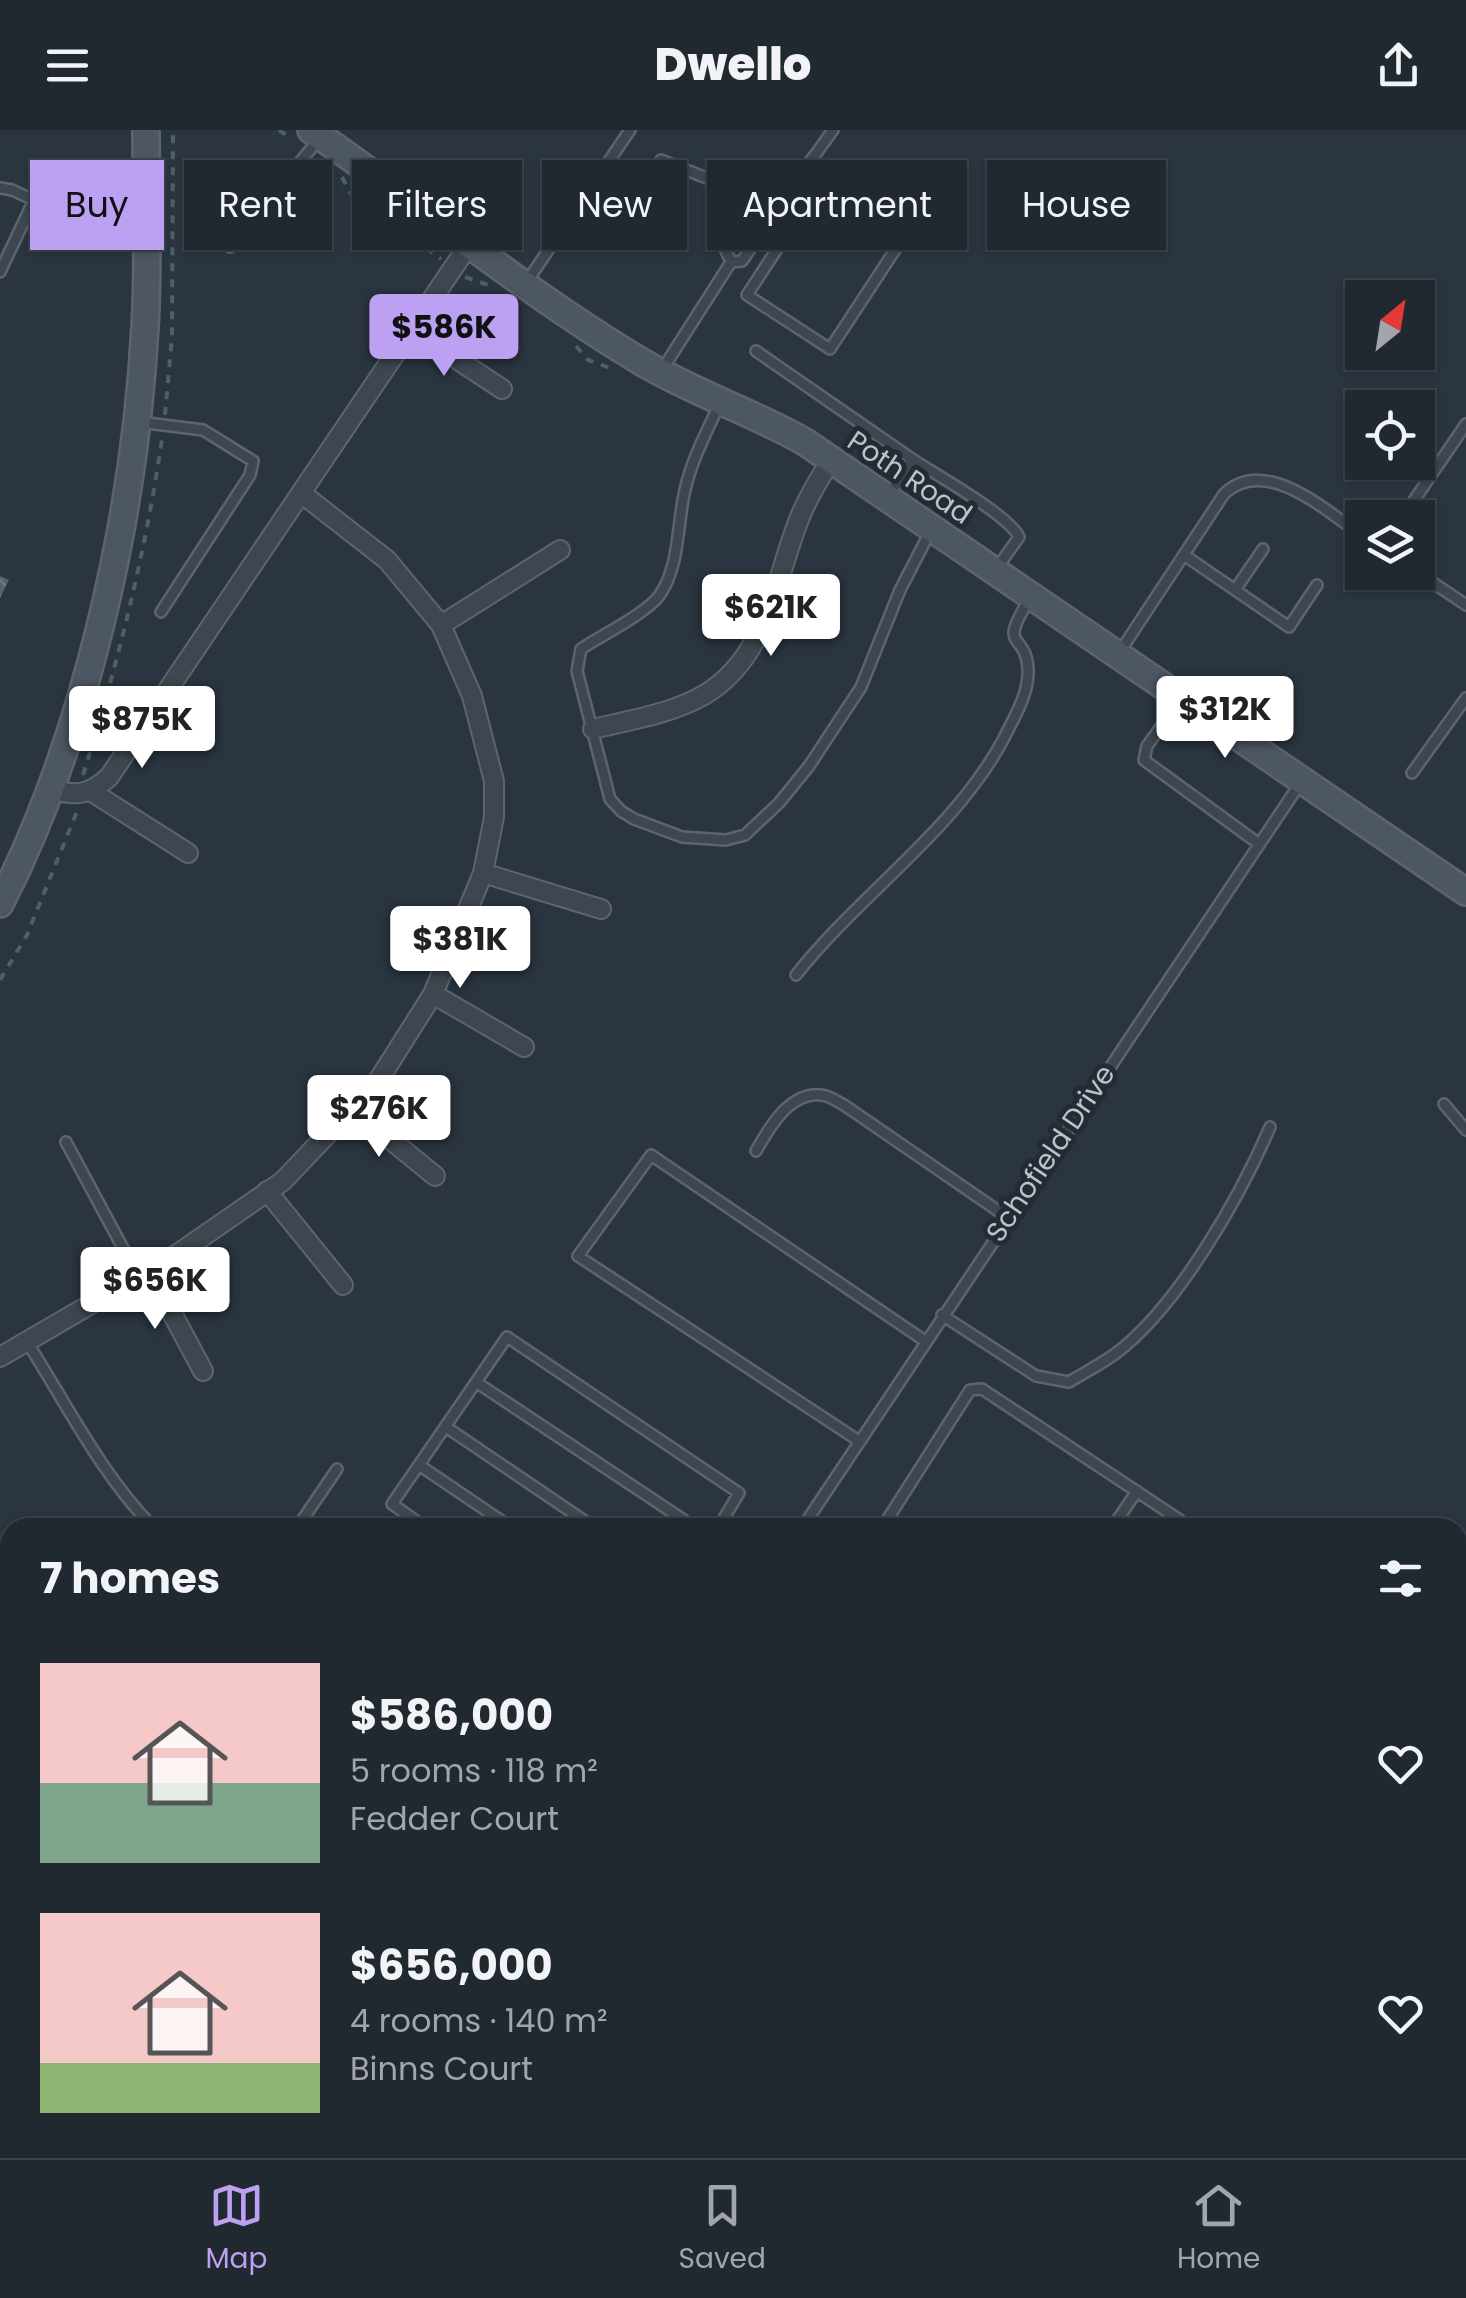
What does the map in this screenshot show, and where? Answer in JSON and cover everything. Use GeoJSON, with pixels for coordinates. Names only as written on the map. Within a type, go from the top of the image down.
{"type":"FeatureCollection","features":[{"type":"Feature","properties":{"kind":"street"},"geometry":{"type":"LineString","coordinates":[[146,130],[146,160]]}},
{"type":"Feature","properties":{"kind":"street","name":"Poth Road"},"geometry":{"type":"LineString","coordinates":[[316,133],[353,160]]}},
{"type":"Feature","properties":{"kind":"street"},"geometry":{"type":"LineString","coordinates":[[3,889],[49,789],[101,624],[127,492],[136,422],[145,328],[146,250]]}},
{"type":"Feature","properties":{"kind":"street"},"geometry":{"type":"LineString","coordinates":[[49,789],[70,794],[92,792],[109,777],[466,250]]}},
{"type":"Feature","properties":{"kind":"street","name":"Poth Road"},"geometry":{"type":"LineString","coordinates":[[478,250],[660,372],[776,426],[831,460],[1466,892]]}},
{"type":"Feature","properties":{"kind":"street"},"geometry":{"type":"LineString","coordinates":[[412,330],[502,389]]}},
{"type":"Feature","properties":{"kind":"street"},"geometry":{"type":"LineString","coordinates":[[593,730],[685,705],[705,695],[729,675],[755,641],[799,518],[831,460]]}},
{"type":"Feature","properties":{"kind":"street"},"geometry":{"type":"LineString","coordinates":[[0,1357],[143,1273],[283,1181],[378,1081],[433,994],[483,873],[494,817],[494,781],[472,696],[440,624],[387,560],[301,494]]}},
{"type":"Feature","properties":{"kind":"street"},"geometry":{"type":"LineString","coordinates":[[440,624],[560,550]]}},
{"type":"Feature","properties":{"kind":"street"},"geometry":{"type":"LineString","coordinates":[[92,792],[188,853]]}},
{"type":"Feature","properties":{"kind":"street"},"geometry":{"type":"LineString","coordinates":[[483,873],[602,909]]}},
{"type":"Feature","properties":{"kind":"street"},"geometry":{"type":"LineString","coordinates":[[433,994],[524,1047]]}},
{"type":"Feature","properties":{"kind":"street"},"geometry":{"type":"LineString","coordinates":[[352,1108],[435,1176]]}},
{"type":"Feature","properties":{"kind":"street"},"geometry":{"type":"LineString","coordinates":[[268,1192],[344,1284]]}},
{"type":"Feature","properties":{"kind":"street"},"geometry":{"type":"LineString","coordinates":[[143,1273],[203,1371]]}},
{"type":"Feature","properties":{"kind":"lane"},"geometry":{"type":"LineString","coordinates":[[525,284],[630,130]]}},
{"type":"Feature","properties":{"kind":"lane"},"geometry":{"type":"LineString","coordinates":[[812,160],[833,130]]}},
{"type":"Feature","properties":{"kind":"lane"},"geometry":{"type":"LineString","coordinates":[[296,160],[316,133]]}},
{"type":"Feature","properties":{"kind":"lane"},"geometry":{"type":"LineString","coordinates":[[0,188],[30,199]]}},
{"type":"Feature","properties":{"kind":"lane"},"geometry":{"type":"LineString","coordinates":[[0,272],[30,208]]}},
{"type":"Feature","properties":{"kind":"lane"},"geometry":{"type":"LineString","coordinates":[[726,250],[731,262]]}},
{"type":"Feature","properties":{"kind":"lane"},"geometry":{"type":"LineString","coordinates":[[731,262],[742,261],[750,250]]}},
{"type":"Feature","properties":{"kind":"lane"},"geometry":{"type":"LineString","coordinates":[[776,250],[747,294],[830,349],[895,250]]}},
{"type":"Feature","properties":{"kind":"lane"},"geometry":{"type":"LineString","coordinates":[[660,372],[731,262]]}},
{"type":"Feature","properties":{"kind":"lane"},"geometry":{"type":"LineString","coordinates":[[756,351],[1014,528],[1018,536],[995,570]]}},
{"type":"Feature","properties":{"kind":"lane"},"geometry":{"type":"LineString","coordinates":[[722,400],[690,472],[665,585],[656,599],[582,648],[577,658],[610,799],[634,820],[682,837],[726,840],[745,835],[759,825],[809,766],[862,686],[900,590],[933,528]]}},
{"type":"Feature","properties":{"kind":"lane"},"geometry":{"type":"LineString","coordinates":[[136,422],[203,430],[254,462],[161,612]]}},
{"type":"Feature","properties":{"kind":"lane"},"geometry":{"type":"LineString","coordinates":[[1414,500],[1466,424]]}},
{"type":"Feature","properties":{"kind":"lane"},"geometry":{"type":"LineString","coordinates":[[887,497],[912,459]]}},
{"type":"Feature","properties":{"kind":"lane"},"geometry":{"type":"LineString","coordinates":[[1118,655],[1233,485],[1245,481],[1291,486],[1345,524]]}},
{"type":"Feature","properties":{"kind":"lane"},"geometry":{"type":"LineString","coordinates":[[1235,590],[1263,549]]}},
{"type":"Feature","properties":{"kind":"lane"},"geometry":{"type":"LineString","coordinates":[[1184,555],[1289,626],[1317,585]]}},
{"type":"Feature","properties":{"kind":"lane"},"geometry":{"type":"LineString","coordinates":[[1435,584],[1466,606]]}},
{"type":"Feature","properties":{"kind":"lane"},"geometry":{"type":"LineString","coordinates":[[796,974],[827,936],[916,849],[989,764],[1026,692],[1027,662],[1013,634],[1014,625],[1032,596]]}},
{"type":"Feature","properties":{"kind":"lane"},"geometry":{"type":"LineString","coordinates":[[1181,698],[1147,746],[1144,760],[1258,844]]}},
{"type":"Feature","properties":{"kind":"lane"},"geometry":{"type":"LineString","coordinates":[[1412,773],[1466,698]]}},
{"type":"Feature","properties":{"kind":"lane","name":"Schofield Drive"},"geometry":{"type":"LineString","coordinates":[[809,1518],[1302,780]]}},
{"type":"Feature","properties":{"kind":"lane"},"geometry":{"type":"LineString","coordinates":[[756,1152],[774,1120],[795,1102],[821,1094],[844,1104],[1008,1217]]}},
{"type":"Feature","properties":{"kind":"lane"},"geometry":{"type":"LineString","coordinates":[[1444,1104],[1466,1130]]}},
{"type":"Feature","properties":{"kind":"lane"},"geometry":{"type":"LineString","coordinates":[[942,1315],[1036,1376],[1069,1382],[1117,1352],[1155,1314],[1198,1258],[1242,1185],[1270,1127]]}},
{"type":"Feature","properties":{"kind":"lane"},"geometry":{"type":"LineString","coordinates":[[66,1142],[143,1273]]}},
{"type":"Feature","properties":{"kind":"lane"},"geometry":{"type":"LineString","coordinates":[[859,1441],[578,1256],[650,1155],[925,1341]]}},
{"type":"Feature","properties":{"kind":"lane"},"geometry":{"type":"LineString","coordinates":[[412,1518],[392,1504],[508,1337],[739,1493],[724,1518]]}},
{"type":"Feature","properties":{"kind":"lane"},"geometry":{"type":"LineString","coordinates":[[26,1340],[144,1518]]}},
{"type":"Feature","properties":{"kind":"lane"},"geometry":{"type":"LineString","coordinates":[[476,1382],[681,1518]]}},
{"type":"Feature","properties":{"kind":"lane"},"geometry":{"type":"LineString","coordinates":[[888,1518],[970,1390],[982,1389],[1177,1518]]}},
{"type":"Feature","properties":{"kind":"lane"},"geometry":{"type":"LineString","coordinates":[[446,1427],[580,1518]]}},
{"type":"Feature","properties":{"kind":"lane"},"geometry":{"type":"LineString","coordinates":[[419,1466],[497,1518]]}},
{"type":"Feature","properties":{"kind":"lane"},"geometry":{"type":"LineString","coordinates":[[304,1518],[337,1469]]}},
{"type":"Feature","properties":{"kind":"lane"},"geometry":{"type":"LineString","coordinates":[[1119,1518],[1137,1491]]}},
{"type":"Feature","properties":{"kind":"lane"},"geometry":{"type":"LineString","coordinates":[[1168,1518],[1171,1514]]}},
{"type":"Feature","properties":{"kind":"building"},"geometry":{"type":"Polygon","coordinates":[[[0,576],[9,580],[0,598],[0,576]]]}}]}
